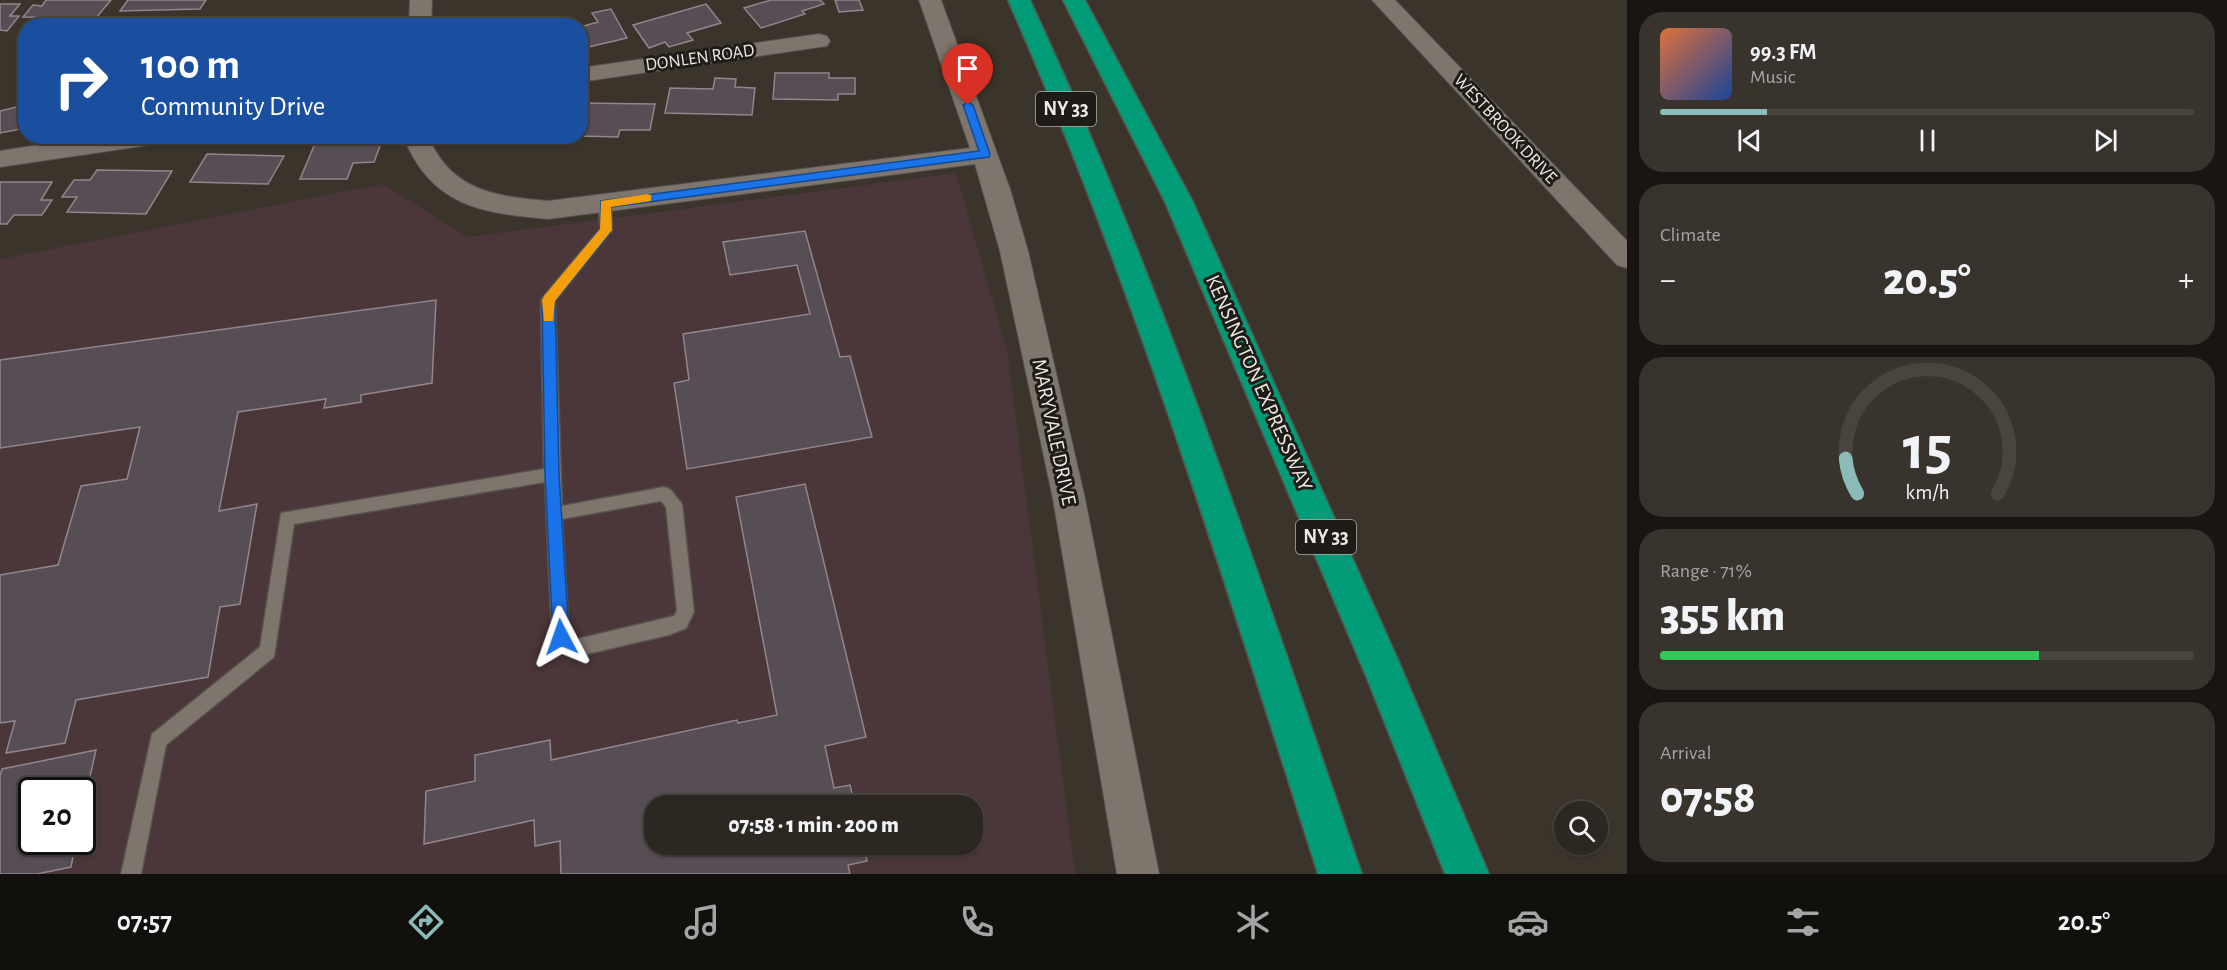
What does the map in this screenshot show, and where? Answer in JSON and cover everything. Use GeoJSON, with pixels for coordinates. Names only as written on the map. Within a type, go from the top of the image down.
{"type":"FeatureCollection","features":[{"type":"Feature","properties":{"kind":"highway","name":"NY 33"},"geometry":{"type":"LineString","coordinates":[[1018,0],[1107,209],[1148,315],[1236,561],[1340,874]]}},
{"type":"Feature","properties":{"kind":"highway","name":"KENSINGTON EXPRESSWAY"},"geometry":{"type":"LineString","coordinates":[[1074,0],[1179,202],[1229,313],[1380,664],[1467,874]]}},
{"type":"Feature","properties":{"kind":"street"},"geometry":{"type":"LineString","coordinates":[[420,18],[421,0]]}},
{"type":"Feature","properties":{"kind":"street","name":"MARYVALE DRIVE"},"geometry":{"type":"LineString","coordinates":[[930,0],[985,154],[1014,251],[1071,511],[1138,874]]}},
{"type":"Feature","properties":{"kind":"street","name":"WESTBROOK DRIVE"},"geometry":{"type":"LineString","coordinates":[[1383,0],[1627,258]]}},
{"type":"Feature","properties":{"kind":"street","name":"DONLEN ROAD"},"geometry":{"type":"LineString","coordinates":[[588,74],[819,40]]}},
{"type":"Feature","properties":{"kind":"street"},"geometry":{"type":"LineString","coordinates":[[0,159],[102,144]]}},
{"type":"Feature","properties":{"kind":"street"},"geometry":{"type":"LineString","coordinates":[[418,144],[421,155],[434,172],[454,188],[479,200],[509,207],[548,210],[985,154]]}},
{"type":"Feature","properties":{"kind":"lane"},"geometry":{"type":"LineString","coordinates":[[554,514],[664,494],[669,497],[674,504],[686,612],[680,622],[669,627],[574,649],[567,647],[561,637],[554,514],[552,474],[548,300],[606,230],[605,204]]}},
{"type":"Feature","properties":{"kind":"lane"},"geometry":{"type":"LineString","coordinates":[[131,874],[158,740],[268,651],[287,518],[552,474]]}},
{"type":"Feature","properties":{"kind":"shaded area"},"geometry":{"type":"Polygon","coordinates":[[[956,173],[1007,350],[1075,874],[0,874],[0,259],[383,184],[467,237],[956,173]]]}},
{"type":"Feature","properties":{"kind":"building"},"geometry":{"type":"Polygon","coordinates":[[[46,0],[111,0],[96,18],[23,17],[33,5],[42,6],[46,0]]]}},
{"type":"Feature","properties":{"kind":"building"},"geometry":{"type":"Polygon","coordinates":[[[128,0],[206,0],[200,9],[120,11],[128,0]]]}},
{"type":"Feature","properties":{"kind":"building"},"geometry":{"type":"Polygon","coordinates":[[[771,0],[820,0],[824,4],[802,11],[805,14],[761,28],[744,8],[771,0]]]}},
{"type":"Feature","properties":{"kind":"building"},"geometry":{"type":"Polygon","coordinates":[[[835,0],[859,0],[863,10],[839,12],[835,0]]]}},
{"type":"Feature","properties":{"kind":"building"},"geometry":{"type":"Polygon","coordinates":[[[0,4],[20,4],[10,16],[19,16],[7,31],[0,30],[0,4]]]}},
{"type":"Feature","properties":{"kind":"building"},"geometry":{"type":"Polygon","coordinates":[[[706,4],[721,23],[687,33],[693,40],[669,47],[665,42],[649,48],[633,25],[706,4]]]}},
{"type":"Feature","properties":{"kind":"building"},"geometry":{"type":"Polygon","coordinates":[[[611,9],[627,38],[588,47],[588,25],[598,22],[592,13],[611,9]]]}},
{"type":"Feature","properties":{"kind":"building"},"geometry":{"type":"Polygon","coordinates":[[[775,73],[829,73],[829,78],[855,78],[855,94],[838,94],[838,100],[773,99],[775,73]]]}},
{"type":"Feature","properties":{"kind":"building"},"geometry":{"type":"Polygon","coordinates":[[[715,78],[736,79],[735,87],[755,88],[752,115],[665,113],[670,88],[713,89],[715,78]]]}},
{"type":"Feature","properties":{"kind":"building"},"geometry":{"type":"Polygon","coordinates":[[[588,103],[655,104],[650,130],[620,130],[618,137],[588,136],[588,103]]]}},
{"type":"Feature","properties":{"kind":"building"},"geometry":{"type":"Polygon","coordinates":[[[18,107],[18,130],[0,133],[0,111],[18,107]]]}},
{"type":"Feature","properties":{"kind":"building"},"geometry":{"type":"Polygon","coordinates":[[[315,144],[381,144],[374,162],[353,163],[347,179],[300,179],[315,144]]]}},
{"type":"Feature","properties":{"kind":"building"},"geometry":{"type":"Polygon","coordinates":[[[207,154],[284,156],[268,184],[190,182],[207,154]]]}},
{"type":"Feature","properties":{"kind":"building"},"geometry":{"type":"Polygon","coordinates":[[[97,170],[172,171],[146,214],[67,212],[77,197],[62,197],[74,180],[90,180],[97,170]]]}},
{"type":"Feature","properties":{"kind":"building"},"geometry":{"type":"Polygon","coordinates":[[[0,182],[52,182],[41,200],[52,200],[42,215],[14,215],[7,224],[0,224],[0,182]]]}},
{"type":"Feature","properties":{"kind":"building"},"geometry":{"type":"Polygon","coordinates":[[[805,231],[840,357],[850,356],[872,437],[687,469],[674,383],[689,380],[683,334],[810,314],[797,265],[730,275],[723,242],[805,231]]]}},
{"type":"Feature","properties":{"kind":"building"},"geometry":{"type":"Polygon","coordinates":[[[436,300],[432,383],[361,395],[361,402],[324,408],[326,399],[238,412],[219,511],[257,504],[240,604],[220,607],[208,677],[76,700],[65,743],[6,753],[15,721],[0,723],[0,575],[58,565],[81,486],[127,479],[140,427],[0,448],[0,360],[436,300]]]}},
{"type":"Feature","properties":{"kind":"building"},"geometry":{"type":"Polygon","coordinates":[[[805,484],[866,737],[825,746],[834,788],[850,785],[852,795],[644,795],[644,855],[866,855],[867,861],[848,865],[850,874],[561,874],[560,841],[535,846],[534,820],[424,844],[426,791],[475,781],[475,755],[550,740],[551,760],[737,720],[738,723],[777,715],[736,497],[805,484]]]}},
{"type":"Feature","properties":{"kind":"building"},"geometry":{"type":"Polygon","coordinates":[[[96,750],[90,777],[18,777],[18,855],[73,855],[71,867],[37,874],[0,874],[0,776],[2,769],[96,750]]]}},
{"type":"Feature","properties":{"kind":"slow traffic"},"geometry":{"type":"LineString","coordinates":[[549,318],[548,300],[606,230],[605,204],[647,198]]}},
{"type":"Feature","properties":{"kind":"route"},"geometry":{"type":"LineString","coordinates":[[561,637],[552,474],[548,300],[606,230],[605,204],[985,154],[968,105]]}}]}
